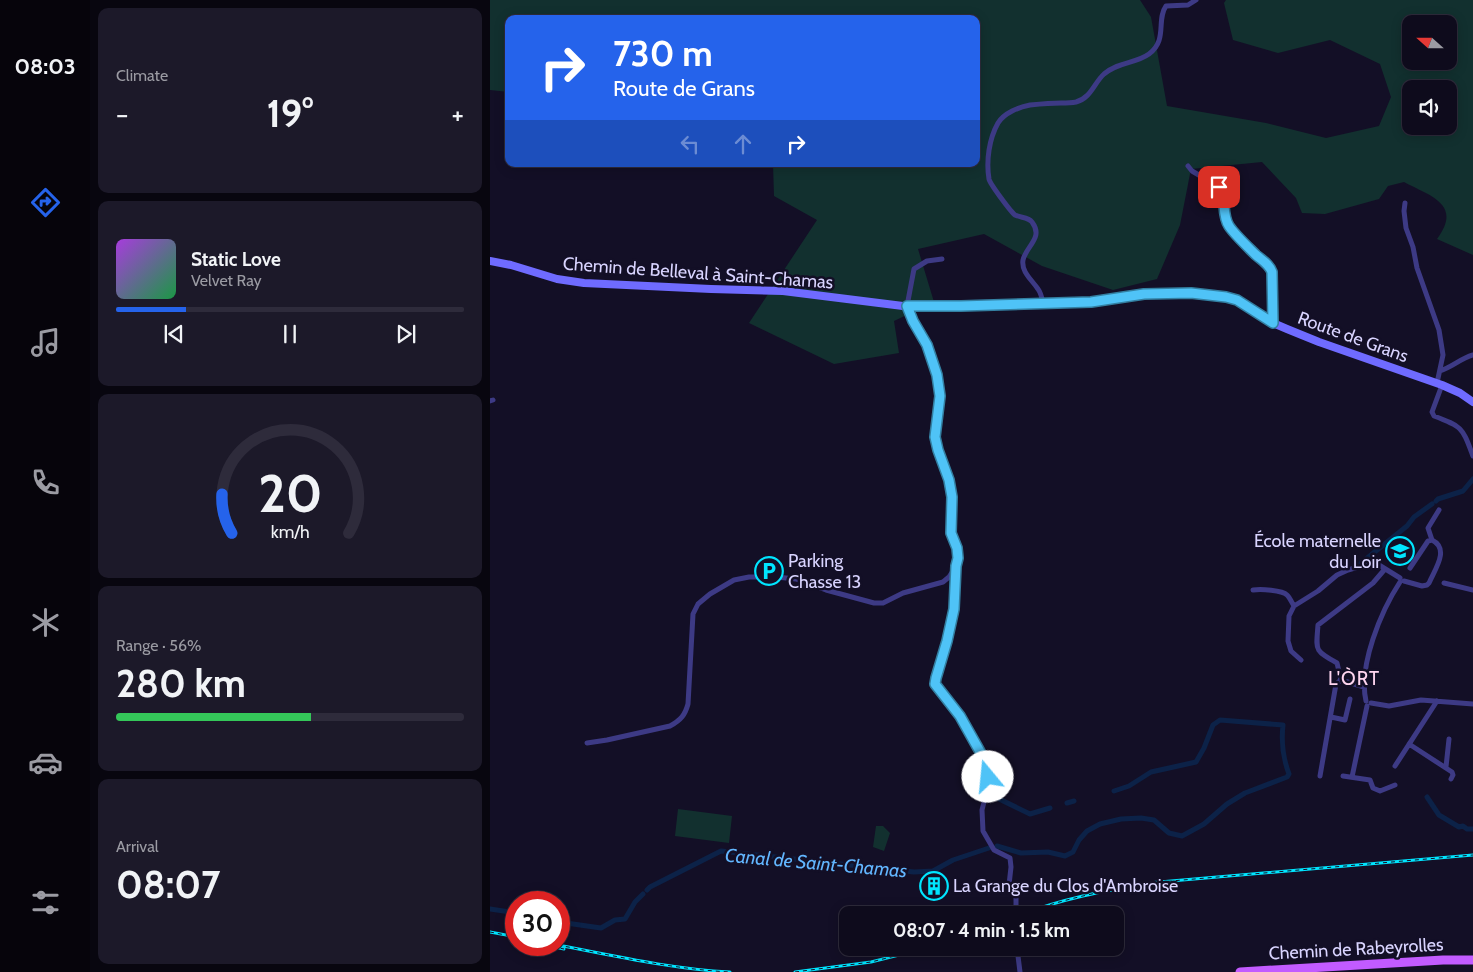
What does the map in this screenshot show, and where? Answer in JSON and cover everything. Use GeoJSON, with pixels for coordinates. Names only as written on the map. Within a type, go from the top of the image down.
{"type":"FeatureCollection","features":[{"type":"Feature","properties":{"kind":"main road","name":"Chemin de Rabeyrolles"},"geometry":{"type":"LineString","coordinates":[[1240,972],[1443,960],[1473,960]]}},
{"type":"Feature","properties":{"kind":"street"},"geometry":{"type":"LineString","coordinates":[[1043,303],[1039,290],[1023,267],[1025,253],[1033,244],[1036,236],[1035,227],[1031,220],[1013,214],[990,181],[988,163],[991,141],[999,122],[1011,112],[1029,106],[1076,102],[1088,95],[1102,75],[1112,68],[1150,53],[1159,42],[1162,12],[1166,6],[1188,5],[1196,0]]}},
{"type":"Feature","properties":{"kind":"street"},"geometry":{"type":"LineString","coordinates":[[1188,166],[1192,171],[1219,187],[1222,191],[1228,225],[1257,256],[1270,266],[1272,272],[1273,323]]}},
{"type":"Feature","properties":{"kind":"street"},"geometry":{"type":"LineString","coordinates":[[1405,203],[1406,228],[1413,247],[1417,268],[1439,330],[1443,355],[1439,384],[1432,412],[1434,416],[1454,424],[1464,432],[1473,456]]}},
{"type":"Feature","properties":{"kind":"street"},"geometry":{"type":"LineString","coordinates":[[942,259],[927,261],[914,269],[907,306],[913,321],[927,345],[937,375],[940,396],[935,437],[949,480],[952,497],[951,533],[957,548],[958,558],[954,609],[935,684],[960,716],[986,765],[990,790],[982,810],[983,831],[994,850],[1010,858],[1009,885],[1016,892],[1016,906]]}},
{"type":"Feature","properties":{"kind":"street","name":"Chemin de Belleval à Saint-Chamas"},"geometry":{"type":"LineString","coordinates":[[490,261],[511,264],[557,279],[584,283],[784,291],[907,306]]}},
{"type":"Feature","properties":{"kind":"street","name":"Route de Grans"},"geometry":{"type":"LineString","coordinates":[[907,306],[1091,302],[1144,294],[1191,293],[1226,297],[1237,300],[1273,323],[1319,342],[1439,384],[1460,393],[1473,402]]}},
{"type":"Feature","properties":{"kind":"street"},"geometry":{"type":"LineString","coordinates":[[1440,371],[1473,355]]}},
{"type":"Feature","properties":{"kind":"street"},"geometry":{"type":"LineString","coordinates":[[1301,660],[1291,651],[1288,641],[1289,616],[1294,606],[1337,576],[1364,565],[1379,565],[1401,580],[1422,586],[1426,585],[1439,561],[1441,552],[1440,546],[1432,540],[1428,528],[1439,510]]}},
{"type":"Feature","properties":{"kind":"street"},"geometry":{"type":"LineString","coordinates":[[1410,568],[1428,541],[1432,540]]}},
{"type":"Feature","properties":{"kind":"street"},"geometry":{"type":"LineString","coordinates":[[587,743],[670,726],[680,721],[686,713],[688,704],[693,614],[698,604],[710,594],[734,580],[749,576],[796,579],[826,590],[874,603],[883,603],[903,593],[943,582],[949,577],[956,566]]}},
{"type":"Feature","properties":{"kind":"street"},"geometry":{"type":"LineString","coordinates":[[1320,776],[1335,687],[1340,680],[1337,663],[1317,650],[1318,625],[1373,583],[1385,569]]}},
{"type":"Feature","properties":{"kind":"street"},"geometry":{"type":"LineString","coordinates":[[1352,777],[1368,703],[1364,687],[1368,658],[1376,628],[1401,580]]}},
{"type":"Feature","properties":{"kind":"street"},"geometry":{"type":"LineString","coordinates":[[1444,584],[1473,590]]}},
{"type":"Feature","properties":{"kind":"street"},"geometry":{"type":"LineString","coordinates":[[1254,590],[1282,592],[1287,595],[1294,606]]}},
{"type":"Feature","properties":{"kind":"street"},"geometry":{"type":"LineString","coordinates":[[1340,680],[1364,687]]}},
{"type":"Feature","properties":{"kind":"street"},"geometry":{"type":"LineString","coordinates":[[1331,717],[1345,720],[1350,699]]}},
{"type":"Feature","properties":{"kind":"street"},"geometry":{"type":"LineString","coordinates":[[1368,703],[1389,706],[1421,700],[1437,700],[1473,704]]}},
{"type":"Feature","properties":{"kind":"street"},"geometry":{"type":"LineString","coordinates":[[1395,766],[1437,700]]}},
{"type":"Feature","properties":{"kind":"street"},"geometry":{"type":"LineString","coordinates":[[1446,767],[1449,739]]}},
{"type":"Feature","properties":{"kind":"street"},"geometry":{"type":"LineString","coordinates":[[1409,744],[1446,767],[1452,772],[1451,779]]}},
{"type":"Feature","properties":{"kind":"street"},"geometry":{"type":"LineString","coordinates":[[1343,776],[1370,780],[1373,788],[1380,791],[1395,785]]}},
{"type":"Feature","properties":{"kind":"street"},"geometry":{"type":"LineString","coordinates":[[1018,956],[1020,972]]}},
{"type":"Feature","properties":{"kind":"green space"},"geometry":{"type":"Polygon","coordinates":[[[490,0],[1140,0],[1151,17],[1167,106],[1266,123],[1326,138],[1379,126],[1391,97],[1380,64],[1330,40],[1278,53],[1233,40],[1224,3],[1226,0],[1473,0],[1473,255],[1437,239],[1444,227],[1445,209],[1433,197],[1404,182],[1388,186],[1379,199],[1325,214],[1302,213],[1296,198],[1262,162],[1191,169],[1180,225],[1157,279],[1113,290],[1042,266],[984,234],[918,249],[934,302],[894,321],[899,353],[834,364],[749,323],[817,220],[774,196],[773,167],[980,167],[980,15],[505,15],[505,92],[490,90],[490,0]]]}},
{"type":"Feature","properties":{"kind":"green space"},"geometry":{"type":"Polygon","coordinates":[[[678,809],[732,816],[729,843],[675,836],[678,809]]]}},
{"type":"Feature","properties":{"kind":"green space"},"geometry":{"type":"Polygon","coordinates":[[[876,826],[883,826],[890,833],[884,851],[873,847],[876,826]]]}},
{"type":"Feature","properties":{"kind":"waterway"},"geometry":{"type":"LineString","coordinates":[[1436,501],[1463,491],[1473,479]]}},
{"type":"Feature","properties":{"kind":"waterway"},"geometry":{"type":"LineString","coordinates":[[1361,563],[1407,526],[1414,517],[1432,504]]}},
{"type":"Feature","properties":{"kind":"waterway"},"geometry":{"type":"LineString","coordinates":[[997,846],[1021,853],[1048,852],[1065,856],[1073,852],[1079,840],[1087,831],[1100,824],[1121,819],[1141,818],[1154,820],[1169,833],[1182,836],[1204,824],[1227,804],[1245,793],[1287,777],[1289,774],[1283,750],[1283,725],[1220,720],[1213,725],[1196,762],[1151,772],[1129,786],[1114,791]]}},
{"type":"Feature","properties":{"kind":"waterway"},"geometry":{"type":"LineString","coordinates":[[991,795],[1030,814],[1050,808]]}},
{"type":"Feature","properties":{"kind":"waterway"},"geometry":{"type":"LineString","coordinates":[[1427,797],[1439,815],[1459,827],[1463,826],[1467,829],[1473,829]]}},
{"type":"Feature","properties":{"kind":"waterway"},"geometry":{"type":"LineString","coordinates":[[1067,803],[1074,801]]}},
{"type":"Feature","properties":{"kind":"waterway","name":"Canal de Saint-Chamas"},"geometry":{"type":"LineString","coordinates":[[647,890],[721,851],[914,872],[933,871],[953,860],[989,848]]}},
{"type":"Feature","properties":{"kind":"waterway","name":"Canal de Saint-Chamas"},"geometry":{"type":"LineString","coordinates":[[570,924],[601,928],[615,920],[625,919],[635,902],[643,894]]}},
{"type":"Feature","properties":{"kind":"waterway","name":"Canal de Saint-Chamas"},"geometry":{"type":"LineString","coordinates":[[490,909],[505,911]]}},
{"type":"Feature","properties":{"kind":"railway"},"geometry":{"type":"LineString","coordinates":[[1046,906],[1099,892],[1148,883],[1473,855]]}},
{"type":"Feature","properties":{"kind":"railway"},"geometry":{"type":"LineString","coordinates":[[490,932],[505,935]]}},
{"type":"Feature","properties":{"kind":"railway"},"geometry":{"type":"LineString","coordinates":[[570,947],[665,965],[730,972]]}},
{"type":"Feature","properties":{"kind":"railway"},"geometry":{"type":"LineString","coordinates":[[795,972],[871,962],[895,956]]}},
{"type":"Feature","properties":{"kind":"place","name":"École maternelle du Loir"},"geometry":{"type":"Point","coordinates":[1400,551]}},
{"type":"Feature","properties":{"kind":"place","name":"Parking Chasse 13"},"geometry":{"type":"Point","coordinates":[769,571]}},
{"type":"Feature","properties":{"kind":"place","name":"La Grange du Clos d'Ambroise"},"geometry":{"type":"Point","coordinates":[934,886]}},
{"type":"Feature","properties":{"kind":"district","name":"L'ÒRT"},"geometry":{"type":"Point","coordinates":[1354,678]}},
{"type":"Feature","properties":{"kind":"route"},"geometry":{"type":"LineString","coordinates":[[988,777],[983,757],[960,716],[935,684],[954,609],[958,558],[957,548],[951,533],[952,497],[949,480],[935,437],[940,396],[937,375],[927,345],[913,321],[907,306],[1091,302],[1144,294],[1191,293],[1237,300],[1273,323],[1272,272],[1270,266],[1257,256],[1228,225],[1222,191],[1219,187]]}}]}
